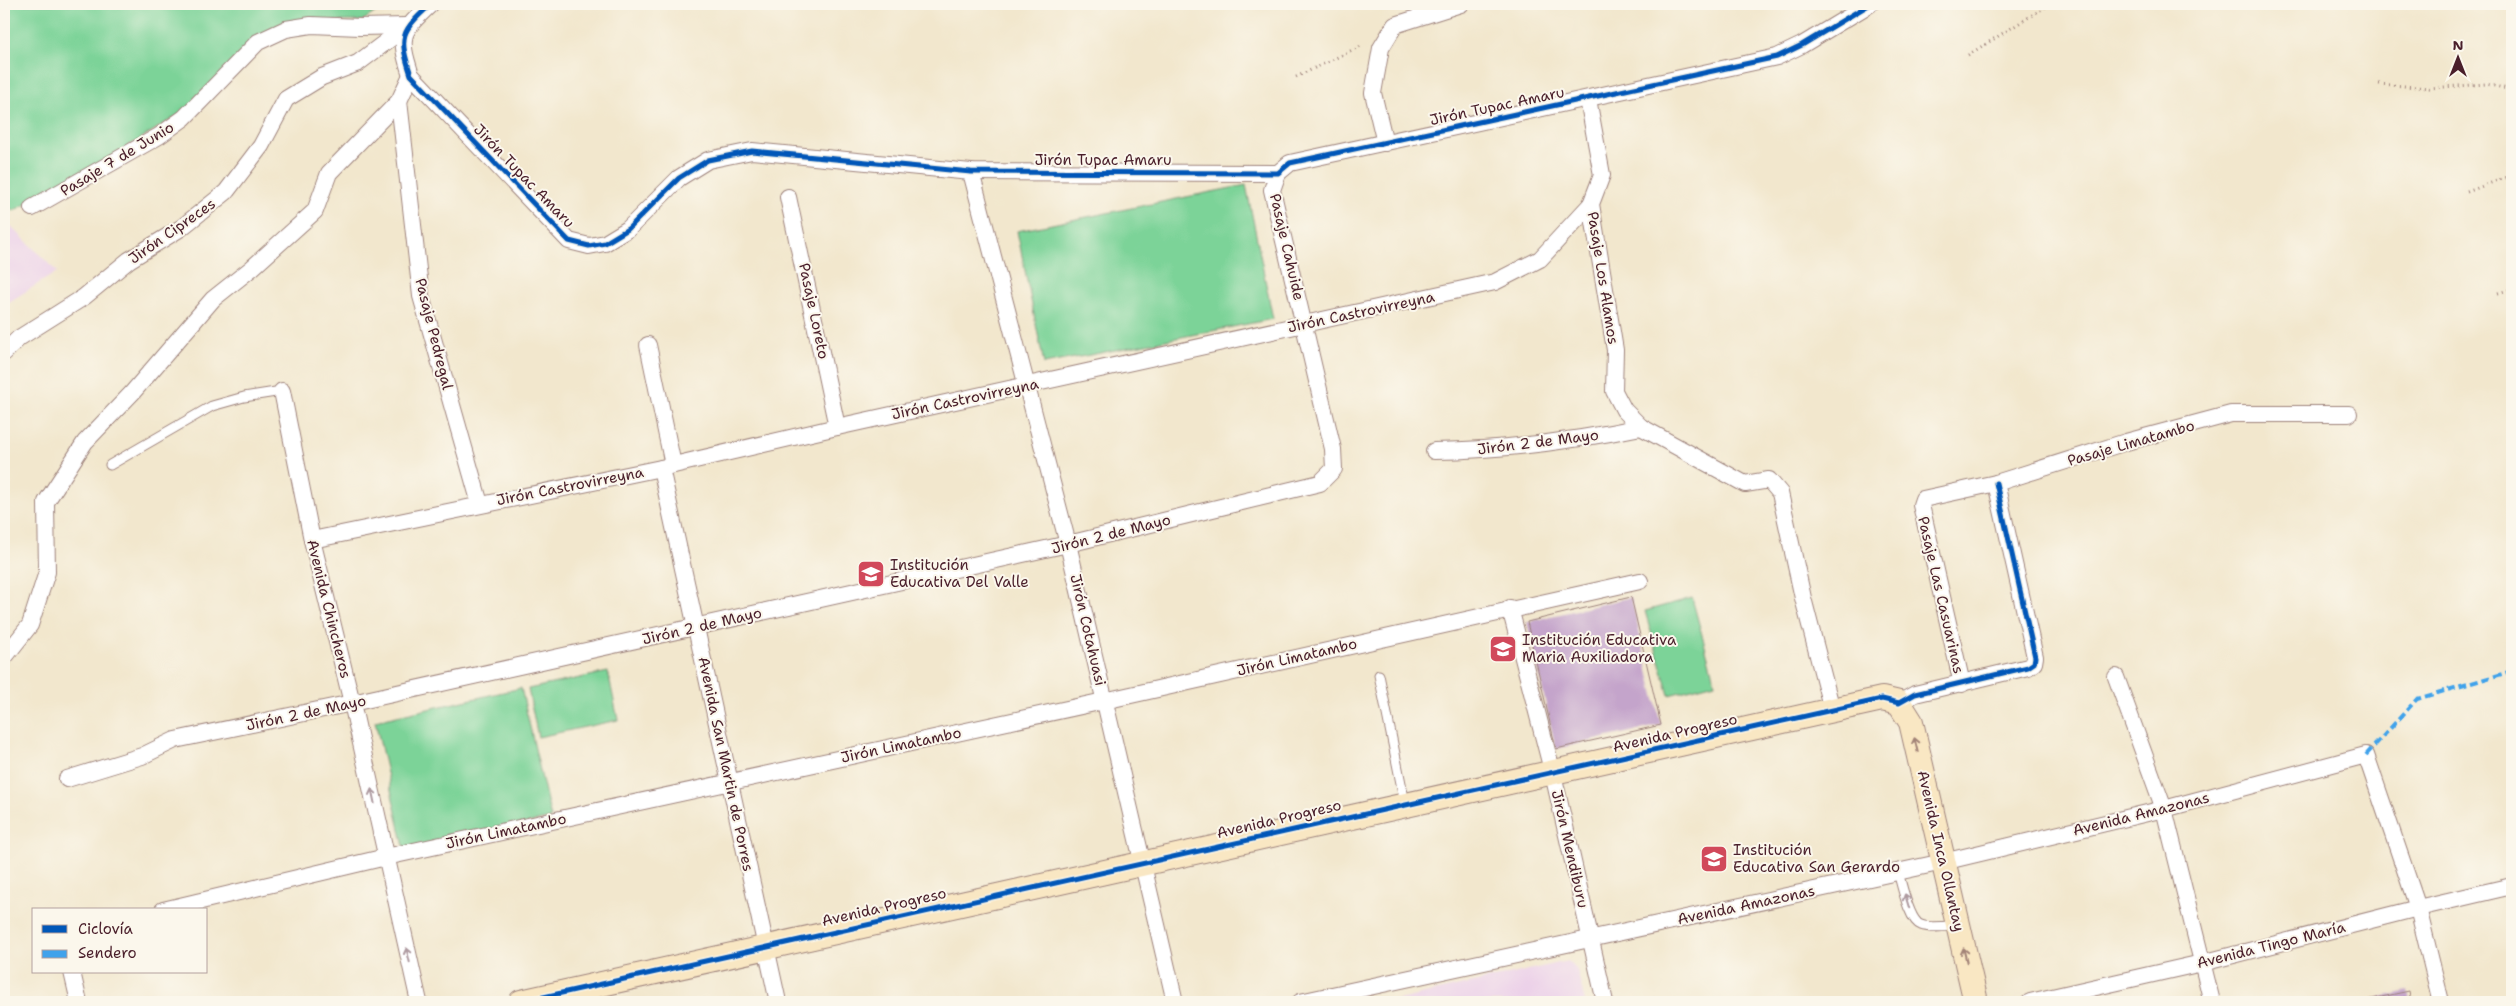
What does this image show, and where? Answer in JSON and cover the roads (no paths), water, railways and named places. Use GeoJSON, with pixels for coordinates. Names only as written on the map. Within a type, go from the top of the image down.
{"type":"FeatureCollection","features":[{"type":"Feature","properties":{"kind":"street","name":"Jirón Cipreces"},"geometry":{"type":"LineString","coordinates":[[4,353],[19,338],[84,297],[129,260],[181,228],[226,192],[261,146],[286,99],[322,77],[358,63],[407,26],[431,4]]}},
{"type":"Feature","properties":{"kind":"street"},"geometry":{"type":"LineString","coordinates":[[1385,144],[1373,93],[1381,48],[1395,25],[1461,4]]}},
{"type":"Feature","properties":{"kind":"street","name":"Jirón Tupac Amaru"},"geometry":{"type":"LineString","coordinates":[[411,75],[568,241],[589,246],[605,243],[628,229],[679,178],[708,160],[752,151],[971,172],[1278,173],[1290,163],[1385,144],[1777,57],[1802,45],[1870,4]]}},
{"type":"Feature","properties":{"kind":"street","name":"Pasaje 7 de Junio"},"geometry":{"type":"LineString","coordinates":[[32,208],[159,136],[184,118],[258,42],[286,29],[311,25],[407,26]]}},
{"type":"Feature","properties":{"kind":"street"},"geometry":{"type":"LineString","coordinates":[[4,658],[30,626],[47,572],[46,502],[85,442],[132,393],[213,299],[252,268],[315,211],[329,173],[398,101],[411,75],[403,50],[407,26]]}},
{"type":"Feature","properties":{"kind":"street","name":"Pasaje Los Alamos"},"geometry":{"type":"LineString","coordinates":[[1588,99],[1602,175],[1591,204],[1615,350],[1614,390],[1624,410],[1642,427],[1746,484],[1769,480],[1780,493],[1803,598],[1832,710]]}},
{"type":"Feature","properties":{"kind":"street","name":"Pasaje Pedregal"},"geometry":{"type":"LineString","coordinates":[[398,101],[421,296],[480,504]]}},
{"type":"Feature","properties":{"kind":"street","name":"Jirón Cotahuasi"},"geometry":{"type":"LineString","coordinates":[[971,172],[1068,544],[1175,1002]]}},
{"type":"Feature","properties":{"kind":"street","name":"Pasaje Cahuide"},"geometry":{"type":"LineString","coordinates":[[1278,173],[1272,190],[1333,450],[1334,469]]}},
{"type":"Feature","properties":{"kind":"street","name":"Pasaje Loreto"},"geometry":{"type":"LineString","coordinates":[[788,197],[837,427]]}},
{"type":"Feature","properties":{"kind":"street","name":"Jirón Castrovirreyna"},"geometry":{"type":"LineString","coordinates":[[312,540],[667,466],[1495,282],[1540,259],[1591,204]]}},
{"type":"Feature","properties":{"kind":"street","name":"Avenida San Martin de Porres"},"geometry":{"type":"LineString","coordinates":[[648,345],[667,466],[696,628],[778,1002]]}},
{"type":"Feature","properties":{"kind":"street","name":"Avenida Chincheros"},"geometry":{"type":"LineString","coordinates":[[282,391],[312,540],[352,703],[419,1002]]}},
{"type":"Feature","properties":{"kind":"street","name":"Pasaje Limatambo"},"geometry":{"type":"LineString","coordinates":[[1921,505],[1923,499],[1931,496],[1996,483],[2126,442],[2231,414],[2349,414]]}},
{"type":"Feature","properties":{"kind":"street","name":"Jirón 2 de Mayo"},"geometry":{"type":"LineString","coordinates":[[1434,451],[1474,450],[1599,436],[1642,427]]}},
{"type":"Feature","properties":{"kind":"street","name":"Jirón 2 de Mayo"},"geometry":{"type":"LineString","coordinates":[[67,779],[142,756],[175,740],[696,628],[1068,544],[1320,483],[1334,469]]}},
{"type":"Feature","properties":{"kind":"street"},"geometry":{"type":"LineString","coordinates":[[1899,703],[1915,694],[2028,667],[2034,663],[2035,657],[1996,483]]}},
{"type":"Feature","properties":{"kind":"street","name":"Pasaje Las Casuarinas"},"geometry":{"type":"LineString","coordinates":[[1921,505],[1962,684]]}},
{"type":"Feature","properties":{"kind":"street","name":"Jirón Limatambo"},"geometry":{"type":"LineString","coordinates":[[171,908],[386,857],[1104,701],[1640,580]]}},
{"type":"Feature","properties":{"kind":"street","name":"Jirón Mendiburu"},"geometry":{"type":"LineString","coordinates":[[1510,608],[1553,774],[1605,1002]]}},
{"type":"Feature","properties":{"kind":"street"},"geometry":{"type":"LineString","coordinates":[[2116,676],[2164,809],[2212,1002]]}},
{"type":"Feature","properties":{"kind":"street","name":"Avenida Progreso"},"geometry":{"type":"LineString","coordinates":[[521,1002],[1405,804],[1553,774],[1882,699],[1899,703]]}},
{"type":"Feature","properties":{"kind":"street","name":"Avenida Inca Ollantay"},"geometry":{"type":"LineString","coordinates":[[1899,703],[1911,722],[1976,1002]]}},
{"type":"Feature","properties":{"kind":"street","name":"Avenida Amazonas"},"geometry":{"type":"LineString","coordinates":[[1300,1002],[1942,862],[2164,809],[2366,756],[2418,908]]}},
{"type":"Feature","properties":{"kind":"street","name":"Avenida Tingo María"},"geometry":{"type":"LineString","coordinates":[[2030,1002],[2202,963],[2512,886]]}},
{"type":"Feature","properties":{"kind":"street"},"geometry":{"type":"LineString","coordinates":[[2418,908],[2440,1002]]}},
{"type":"Feature","properties":{"kind":"street"},"geometry":{"type":"LineString","coordinates":[[72,974],[79,1002]]}},
{"type":"Feature","properties":{"kind":"lane"},"geometry":{"type":"LineString","coordinates":[[110,465],[212,406],[244,397],[282,391]]}},
{"type":"Feature","properties":{"kind":"lane"},"geometry":{"type":"LineString","coordinates":[[1379,675],[1405,804]]}},
{"type":"Feature","properties":{"kind":"lane"},"geometry":{"type":"LineString","coordinates":[[1898,872],[1913,919],[1920,925],[1958,925]]}},
{"type":"Feature","properties":{"kind":"place","name":"Institución Educativa Del Valle"},"geometry":{"type":"Point","coordinates":[871,574]}},
{"type":"Feature","properties":{"kind":"place","name":"Institución Educativa Maria Auxiliadora"},"geometry":{"type":"Point","coordinates":[1503,649]}},
{"type":"Feature","properties":{"kind":"place","name":"Institución Educativa San Gerardo"},"geometry":{"type":"Point","coordinates":[1714,859]}}]}
